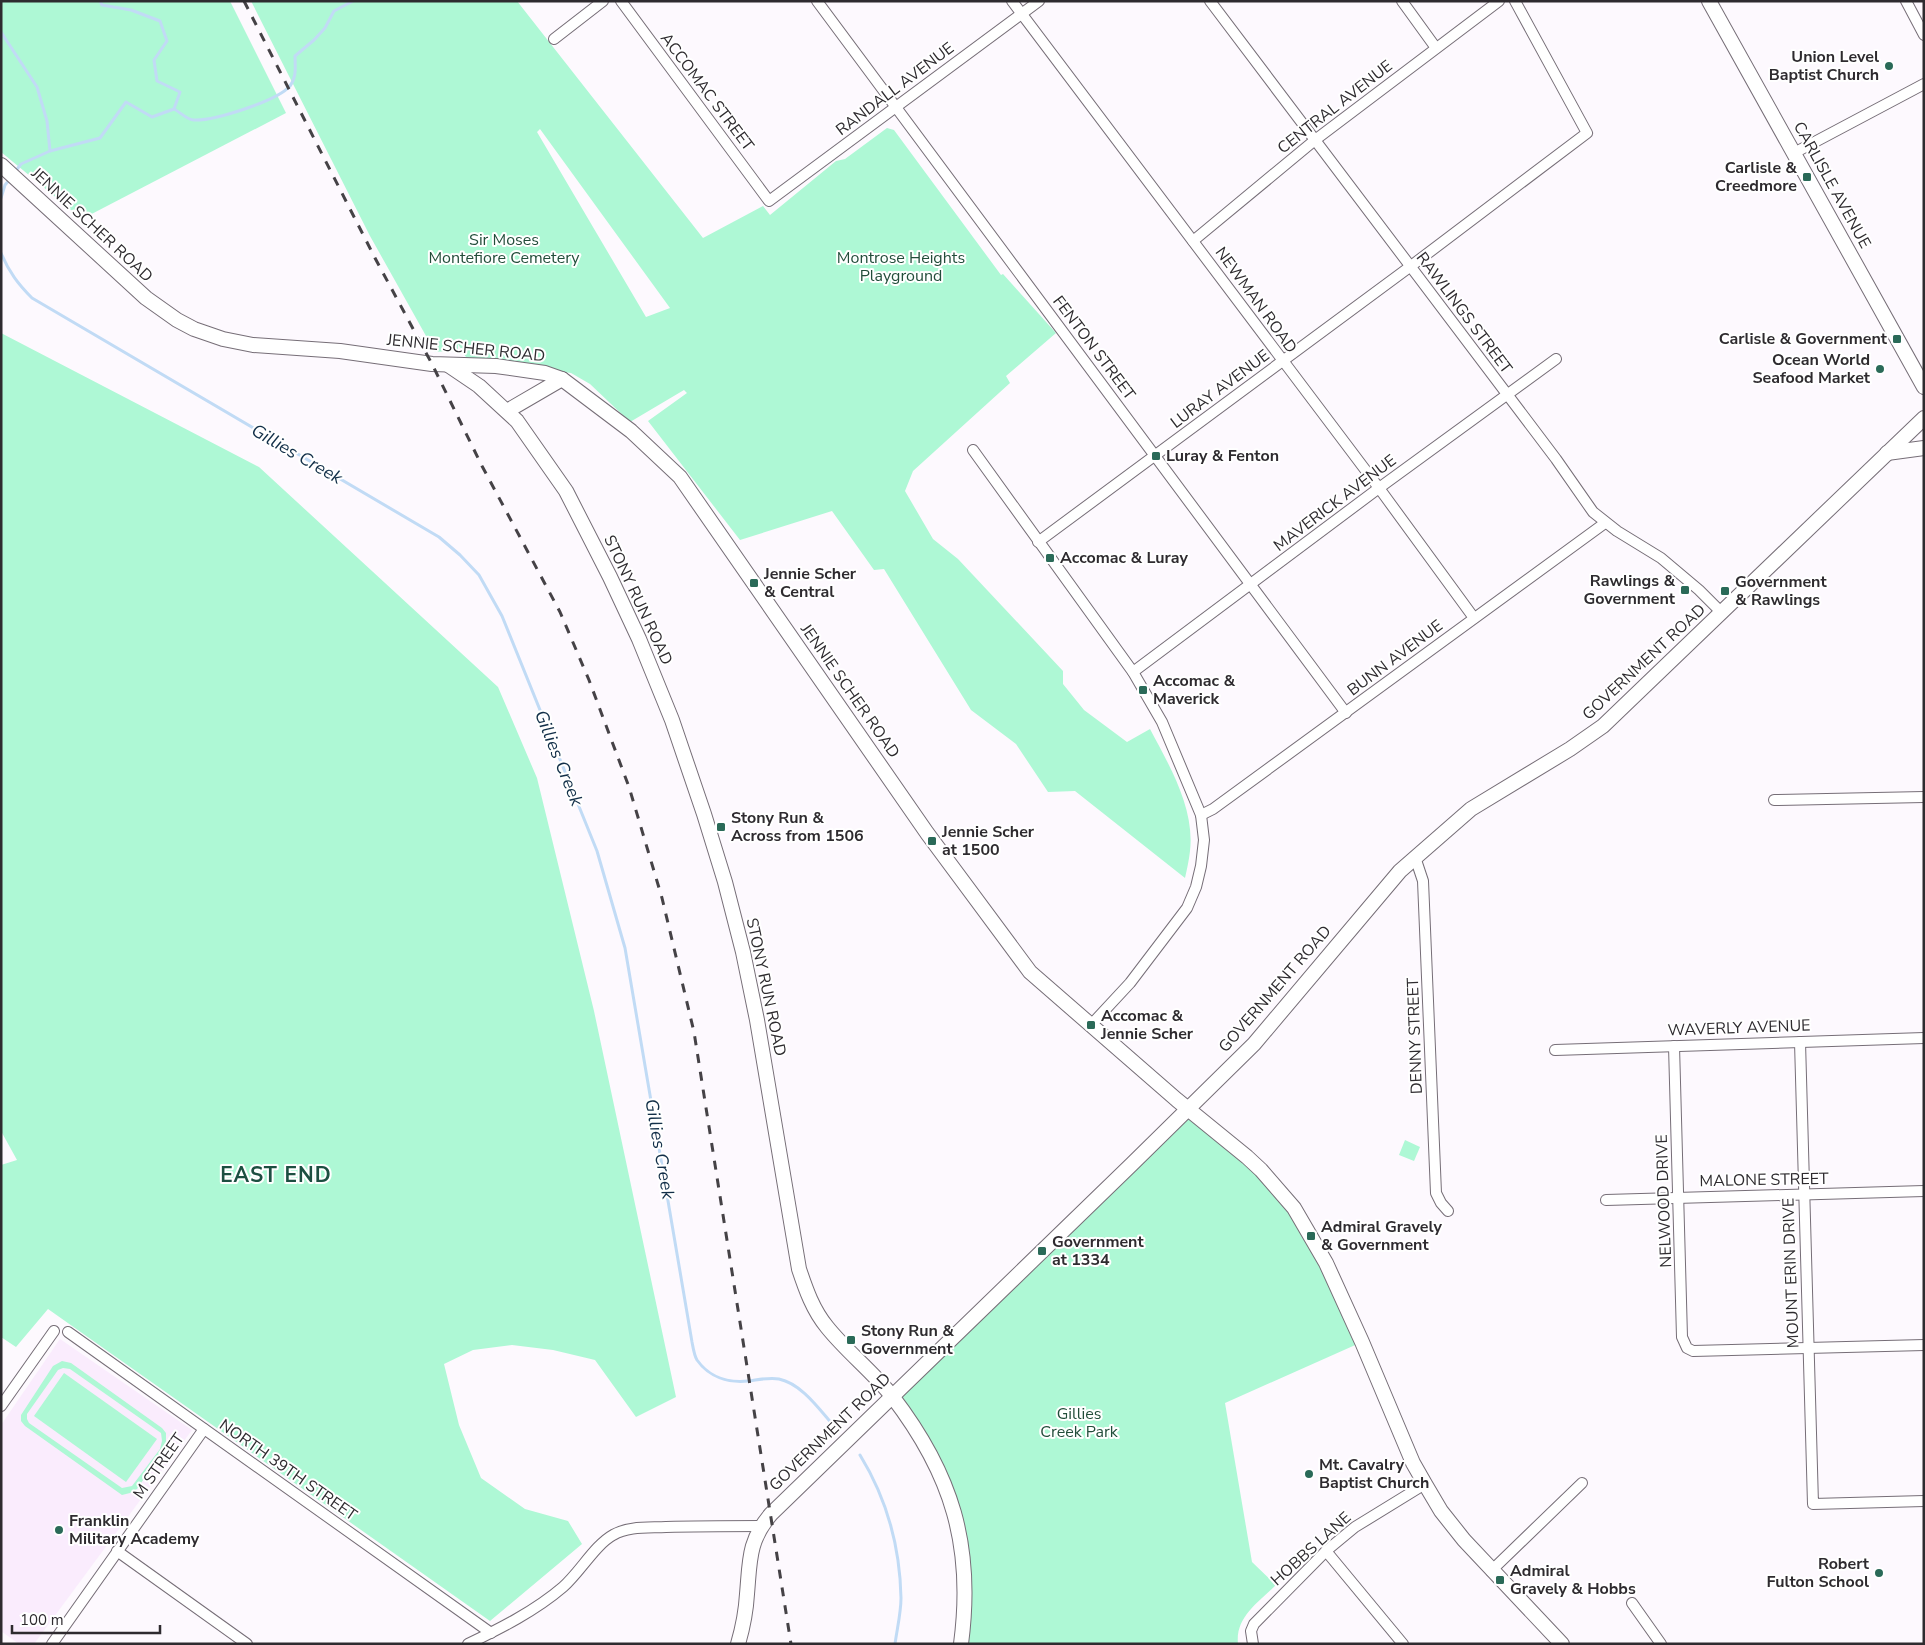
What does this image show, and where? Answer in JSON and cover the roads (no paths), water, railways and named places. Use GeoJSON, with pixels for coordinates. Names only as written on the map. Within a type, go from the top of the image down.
{"type":"FeatureCollection","features":[{"type":"Feature","properties":{"kind":"street"},"geometry":{"type":"LineString","coordinates":[[554,39],[603,1]]}},
{"type":"Feature","properties":{"kind":"street","name":"ACCOMAC STREET"},"geometry":{"type":"LineString","coordinates":[[620,1],[769,201]]}},
{"type":"Feature","properties":{"kind":"street","name":"FENTON STREET"},"geometry":{"type":"LineString","coordinates":[[817,1],[1346,713]]}},
{"type":"Feature","properties":{"kind":"street","name":"NEWMAN ROAD"},"geometry":{"type":"LineString","coordinates":[[1012,1],[1193,240],[1282,362],[1379,488],[1474,618]]}},
{"type":"Feature","properties":{"kind":"street","name":"RANDALL AVENUE"},"geometry":{"type":"LineString","coordinates":[[769,201],[1039,1]]}},
{"type":"Feature","properties":{"kind":"street","name":"RAWLINGS STREET"},"geometry":{"type":"LineString","coordinates":[[1210,1],[1507,394],[1593,512],[1605,523],[1661,558],[1699,590],[1722,614]]}},
{"type":"Feature","properties":{"kind":"street"},"geometry":{"type":"LineString","coordinates":[[1402,1],[1436,48]]}},
{"type":"Feature","properties":{"kind":"street","name":"CENTRAL AVENUE"},"geometry":{"type":"LineString","coordinates":[[1193,240],[1315,140],[1499,1]]}},
{"type":"Feature","properties":{"kind":"street","name":"LURAY AVENUE"},"geometry":{"type":"LineString","coordinates":[[1038,542],[1156,456],[1587,133],[1515,1]]}},
{"type":"Feature","properties":{"kind":"street","name":"CARLISLE AVENUE"},"geometry":{"type":"LineString","coordinates":[[1709,1],[1924,387]]}},
{"type":"Feature","properties":{"kind":"street"},"geometry":{"type":"LineString","coordinates":[[1906,1],[1924,34]]}},
{"type":"Feature","properties":{"kind":"street"},"geometry":{"type":"LineString","coordinates":[[1794,153],[1924,84]]}},
{"type":"Feature","properties":{"kind":"street","name":"JENNIE SCHER ROAD"},"geometry":{"type":"LineString","coordinates":[[1,165],[146,298],[177,320],[194,329],[223,339],[253,345],[340,351],[448,365],[496,366],[545,373],[562,379],[631,431],[680,477],[927,833],[1030,972],[1261,1170],[1289,1202],[1305,1224],[1326,1263],[1413,1463],[1425,1484],[1453,1527],[1491,1570],[1562,1644]]}},
{"type":"Feature","properties":{"kind":"street","name":"MAVERICK AVENUE"},"geometry":{"type":"LineString","coordinates":[[1133,672],[1379,488],[1556,359]]}},
{"type":"Feature","properties":{"kind":"street","name":"STONY RUN ROAD"},"geometry":{"type":"LineString","coordinates":[[448,365],[479,386],[507,411],[517,421],[546,460],[578,513],[635,630],[672,720],[707,822],[743,952],[795,1252],[802,1278],[814,1307],[826,1326],[891,1396],[920,1435],[932,1457],[952,1505],[960,1533],[966,1590],[961,1644]]}},
{"type":"Feature","properties":{"kind":"street"},"geometry":{"type":"LineString","coordinates":[[507,411],[562,379]]}},
{"type":"Feature","properties":{"kind":"street","name":"GOVERNMENT ROAD"},"geometry":{"type":"LineString","coordinates":[[738,1644],[746,1603],[750,1550],[761,1526],[771,1514],[1254,1044],[1301,990],[1379,894],[1415,857],[1471,809],[1570,749],[1604,726],[1924,418]]}},
{"type":"Feature","properties":{"kind":"street"},"geometry":{"type":"LineString","coordinates":[[1888,453],[1924,448]]}},
{"type":"Feature","properties":{"kind":"street"},"geometry":{"type":"LineString","coordinates":[[973,450],[1133,672],[1162,722],[1201,816],[1204,840],[1201,866],[1196,888],[1187,908],[1130,983],[1092,1025]]}},
{"type":"Feature","properties":{"kind":"street","name":"BUNN AVENUE"},"geometry":{"type":"LineString","coordinates":[[1201,816],[1346,713],[1605,523]]}},
{"type":"Feature","properties":{"kind":"street"},"geometry":{"type":"LineString","coordinates":[[1774,800],[1924,796]]}},
{"type":"Feature","properties":{"kind":"street","name":"DENNY STREET"},"geometry":{"type":"LineString","coordinates":[[1415,857],[1423,881],[1436,1193],[1448,1212]]}},
{"type":"Feature","properties":{"kind":"street","name":"WAVERLY AVENUE"},"geometry":{"type":"LineString","coordinates":[[1556,1050],[1924,1038]]}},
{"type":"Feature","properties":{"kind":"street","name":"MOUNT ERIN DRIVE"},"geometry":{"type":"LineString","coordinates":[[1800,1042],[1812,1504],[1924,1501]]}},
{"type":"Feature","properties":{"kind":"street","name":"NELWOOD DRIVE"},"geometry":{"type":"LineString","coordinates":[[1674,1046],[1682,1337],[1687,1348],[1693,1351],[1809,1348]]}},
{"type":"Feature","properties":{"kind":"street","name":"MALONE STREET"},"geometry":{"type":"LineString","coordinates":[[1606,1200],[1924,1191]]}},
{"type":"Feature","properties":{"kind":"street"},"geometry":{"type":"LineString","coordinates":[[1,1406],[54,1331]]}},
{"type":"Feature","properties":{"kind":"street","name":"NORTH 39TH STREET"},"geometry":{"type":"LineString","coordinates":[[68,1332],[491,1633]]}},
{"type":"Feature","properties":{"kind":"street"},"geometry":{"type":"LineString","coordinates":[[1809,1348],[1924,1345]]}},
{"type":"Feature","properties":{"kind":"street","name":"M STREET"},"geometry":{"type":"LineString","coordinates":[[52,1644],[204,1428]]}},
{"type":"Feature","properties":{"kind":"street"},"geometry":{"type":"LineString","coordinates":[[1491,1570],[1582,1483]]}},
{"type":"Feature","properties":{"kind":"street","name":"HOBBS LANE"},"geometry":{"type":"LineString","coordinates":[[1253,1644],[1251,1631],[1258,1618],[1326,1551],[1355,1527],[1425,1484]]}},
{"type":"Feature","properties":{"kind":"street"},"geometry":{"type":"LineString","coordinates":[[468,1644],[491,1633],[551,1596],[573,1578],[606,1540],[621,1532],[637,1528],[761,1526]]}},
{"type":"Feature","properties":{"kind":"street"},"geometry":{"type":"LineString","coordinates":[[117,1551],[247,1644]]}},
{"type":"Feature","properties":{"kind":"street"},"geometry":{"type":"LineString","coordinates":[[1326,1551],[1403,1644]]}},
{"type":"Feature","properties":{"kind":"street"},"geometry":{"type":"LineString","coordinates":[[1632,1602],[1661,1644]]}},
{"type":"Feature","properties":{"kind":"waterway","name":"Gillies Creek"},"geometry":{"type":"LineString","coordinates":[[15,172],[21,164],[50,151],[100,138],[126,102],[152,117],[174,109],[180,92],[157,81],[154,60],[167,41],[160,21],[131,10],[102,5],[100,1]]}},
{"type":"Feature","properties":{"kind":"waterway"},"geometry":{"type":"LineString","coordinates":[[174,109],[191,120],[216,117],[259,104],[283,92],[294,79],[295,56],[325,28],[334,11],[353,1]]}},
{"type":"Feature","properties":{"kind":"waterway"},"geometry":{"type":"LineString","coordinates":[[1,32],[37,87],[47,121],[50,151]]}},
{"type":"Feature","properties":{"kind":"waterway","name":"Gillies Creek"},"geometry":{"type":"LineString","coordinates":[[1,198],[5,185],[10,179]]}},
{"type":"Feature","properties":{"kind":"waterway","name":"Gillies Creek"},"geometry":{"type":"LineString","coordinates":[[1,253],[14,277],[32,298],[439,537],[479,575],[502,616],[597,851],[625,948],[696,1358],[707,1371],[726,1380],[741,1381],[771,1378],[787,1382],[810,1398],[834,1426]]}},
{"type":"Feature","properties":{"kind":"waterway","name":"Gillies Creek"},"geometry":{"type":"LineString","coordinates":[[860,1455],[885,1506],[895,1542],[901,1598],[895,1644]]}},
{"type":"Feature","properties":{"kind":"railway"},"geometry":{"type":"LineString","coordinates":[[244,1],[375,258],[432,364],[482,466],[560,612],[589,680],[629,787],[662,898],[694,1032],[791,1644]]}},
{"type":"Feature","properties":{"kind":"place","name":"Union Level Baptist Church"},"geometry":{"type":"Point","coordinates":[1889,66]}},
{"type":"Feature","properties":{"kind":"place","name":"Carlisle & Creedmore"},"geometry":{"type":"Point","coordinates":[1807,177]}},
{"type":"Feature","properties":{"kind":"place","name":"Carlisle & Government"},"geometry":{"type":"Point","coordinates":[1897,339]}},
{"type":"Feature","properties":{"kind":"place","name":"Ocean World Seafood Market"},"geometry":{"type":"Point","coordinates":[1880,369]}},
{"type":"Feature","properties":{"kind":"place","name":"Luray & Fenton"},"geometry":{"type":"Point","coordinates":[1156,456]}},
{"type":"Feature","properties":{"kind":"place","name":"Accomac & Luray"},"geometry":{"type":"Point","coordinates":[1050,558]}},
{"type":"Feature","properties":{"kind":"place","name":"Jennie Scher & Central"},"geometry":{"type":"Point","coordinates":[754,583]}},
{"type":"Feature","properties":{"kind":"place","name":"Rawlings & Government"},"geometry":{"type":"Point","coordinates":[1685,590]}},
{"type":"Feature","properties":{"kind":"place","name":"Government & Rawlings"},"geometry":{"type":"Point","coordinates":[1725,591]}},
{"type":"Feature","properties":{"kind":"place","name":"Accomac & Maverick"},"geometry":{"type":"Point","coordinates":[1143,690]}},
{"type":"Feature","properties":{"kind":"place","name":"Stony Run & Across from 1506"},"geometry":{"type":"Point","coordinates":[721,827]}},
{"type":"Feature","properties":{"kind":"place","name":"Jennie Scher at 1500"},"geometry":{"type":"Point","coordinates":[932,841]}},
{"type":"Feature","properties":{"kind":"place","name":"Accomac & Jennie Scher"},"geometry":{"type":"Point","coordinates":[1091,1025]}},
{"type":"Feature","properties":{"kind":"place","name":"Admiral Gravely & Government"},"geometry":{"type":"Point","coordinates":[1311,1236]}},
{"type":"Feature","properties":{"kind":"place","name":"Government at 1334"},"geometry":{"type":"Point","coordinates":[1042,1251]}},
{"type":"Feature","properties":{"kind":"place","name":"Stony Run & Government"},"geometry":{"type":"Point","coordinates":[851,1340]}},
{"type":"Feature","properties":{"kind":"place","name":"Mt. Cavalry Baptist Church"},"geometry":{"type":"Point","coordinates":[1309,1474]}},
{"type":"Feature","properties":{"kind":"place","name":"Franklin Military Academy"},"geometry":{"type":"Point","coordinates":[59,1530]}},
{"type":"Feature","properties":{"kind":"place","name":"Robert Fulton School"},"geometry":{"type":"Point","coordinates":[1879,1573]}},
{"type":"Feature","properties":{"kind":"place","name":"Admiral Gravely & Hobbs"},"geometry":{"type":"Point","coordinates":[1500,1580]}},
{"type":"Feature","properties":{"kind":"district","name":"EAST END"},"geometry":{"type":"Point","coordinates":[276,1175]}},
{"type":"Feature","properties":{"kind":"park label","name":"Sir Moses Montefiore Cemetery"},"geometry":{"type":"Point","coordinates":[504,249]}},
{"type":"Feature","properties":{"kind":"park label","name":"Montrose Heights Playground"},"geometry":{"type":"Point","coordinates":[901,267]}},
{"type":"Feature","properties":{"kind":"park label","name":"Gillies Creek Park"},"geometry":{"type":"Point","coordinates":[1079,1423]}}]}
